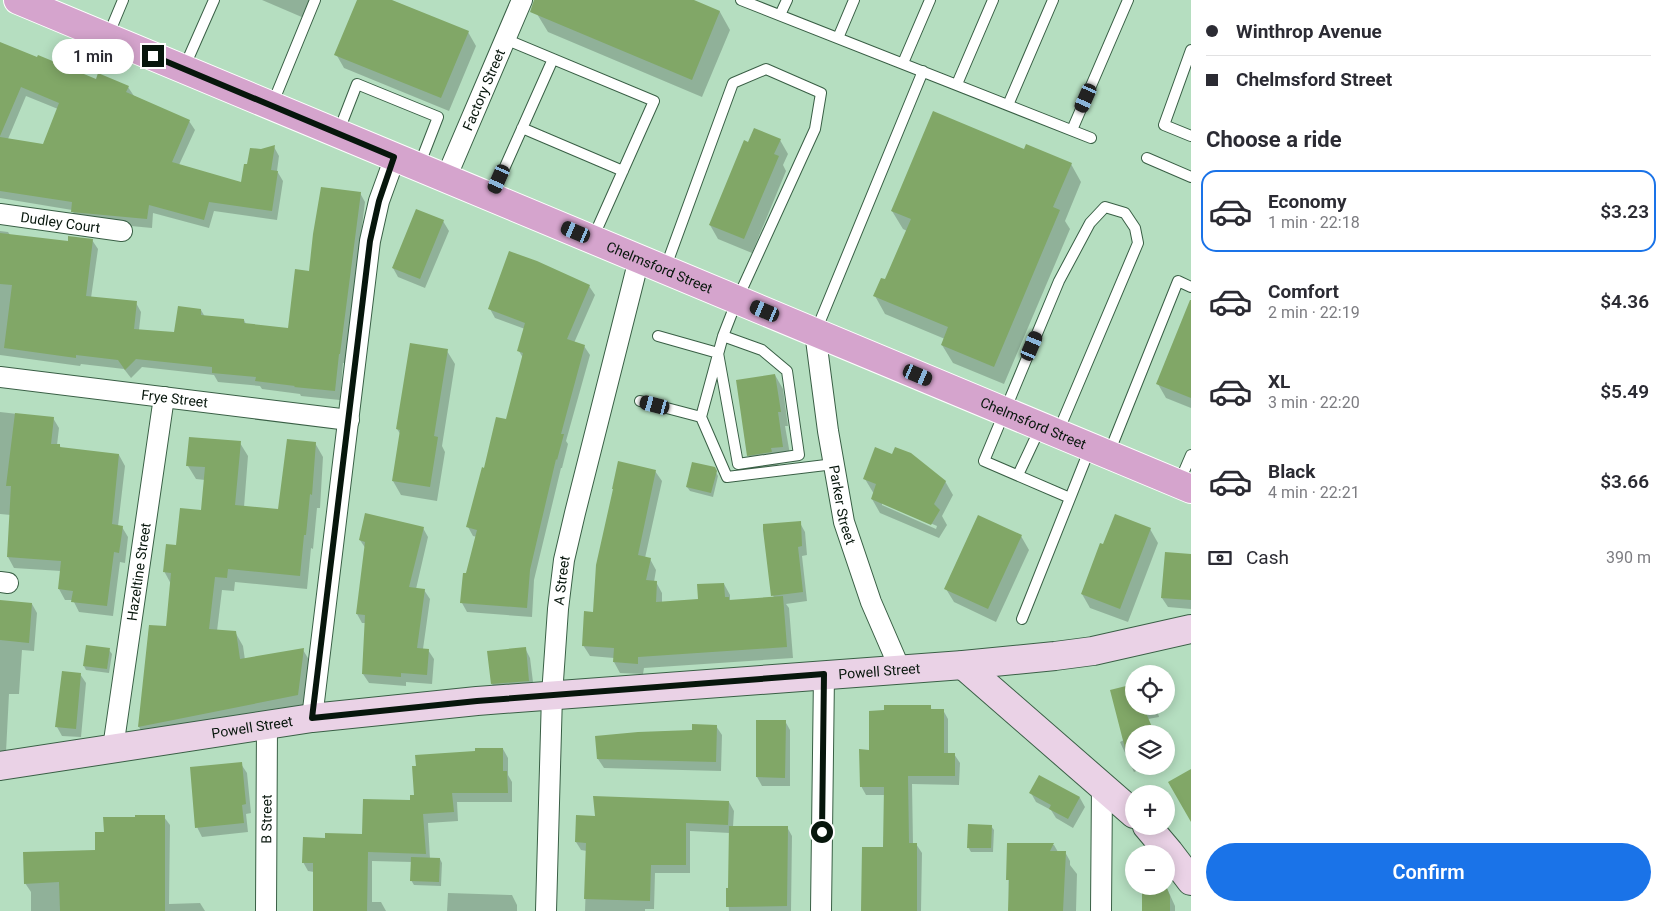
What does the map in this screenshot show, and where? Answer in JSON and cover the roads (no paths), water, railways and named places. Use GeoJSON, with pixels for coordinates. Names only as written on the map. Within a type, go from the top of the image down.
{"type":"FeatureCollection","features":[{"type":"Feature","properties":{"kind":"main road","name":"Chelmsford Street"},"geometry":{"type":"LineString","coordinates":[[18,0],[1185,486]]}},
{"type":"Feature","properties":{"kind":"street","name":"Factory Street"},"geometry":{"type":"LineString","coordinates":[[446,178],[505,39],[518,1]]}},
{"type":"Feature","properties":{"kind":"street"},"geometry":{"type":"LineString","coordinates":[[312,718],[370,241],[379,201],[407,162]]}},
{"type":"Feature","properties":{"kind":"street","name":"Dudley Court"},"geometry":{"type":"LineString","coordinates":[[0,214],[122,231]]}},
{"type":"Feature","properties":{"kind":"street","name":"A Street"},"geometry":{"type":"LineString","coordinates":[[546,911],[552,695],[558,610],[564,560],[574,513],[639,259]]}},
{"type":"Feature","properties":{"kind":"street","name":"Parker Street"},"geometry":{"type":"LineString","coordinates":[[815,332],[822,389],[844,522],[871,602],[900,669]]}},
{"type":"Feature","properties":{"kind":"street","name":"Frye Street"},"geometry":{"type":"LineString","coordinates":[[0,377],[349,420]]}},
{"type":"Feature","properties":{"kind":"street","name":"Hazeltine Street"},"geometry":{"type":"LineString","coordinates":[[113,748],[164,397]]}},
{"type":"Feature","properties":{"kind":"street","name":"Powell Street"},"geometry":{"type":"LineString","coordinates":[[0,766],[36,762],[113,748],[312,718],[552,695],[963,665],[1093,651],[1191,629]]}},
{"type":"Feature","properties":{"kind":"street"},"geometry":{"type":"LineString","coordinates":[[963,665],[1125,806]]}},
{"type":"Feature","properties":{"kind":"street"},"geometry":{"type":"LineString","coordinates":[[820,911],[824,674]]}},
{"type":"Feature","properties":{"kind":"street","name":"B Street"},"geometry":{"type":"LineString","coordinates":[[266,911],[267,725]]}},
{"type":"Feature","properties":{"kind":"street"},"geometry":{"type":"LineString","coordinates":[[1101,911],[1102,786]]}},
{"type":"Feature","properties":{"kind":"street"},"geometry":{"type":"LineString","coordinates":[[1155,835],[1190,879]]}},
{"type":"Feature","properties":{"kind":"lane"},"geometry":{"type":"LineString","coordinates":[[108,37],[123,0]]}},
{"type":"Feature","properties":{"kind":"lane"},"geometry":{"type":"LineString","coordinates":[[183,69],[214,0]]}},
{"type":"Feature","properties":{"kind":"lane"},"geometry":{"type":"LineString","coordinates":[[272,106],[315,0]]}},
{"type":"Feature","properties":{"kind":"lane"},"geometry":{"type":"LineString","coordinates":[[740,0],[1090,138]]}},
{"type":"Feature","properties":{"kind":"lane"},"geometry":{"type":"LineString","coordinates":[[780,16],[787,0]]}},
{"type":"Feature","properties":{"kind":"lane"},"geometry":{"type":"LineString","coordinates":[[838,38],[854,0]]}},
{"type":"Feature","properties":{"kind":"lane"},"geometry":{"type":"LineString","coordinates":[[903,63],[930,0]]}},
{"type":"Feature","properties":{"kind":"lane"},"geometry":{"type":"LineString","coordinates":[[957,84],[994,0]]}},
{"type":"Feature","properties":{"kind":"lane"},"geometry":{"type":"LineString","coordinates":[[1008,105],[1053,0]]}},
{"type":"Feature","properties":{"kind":"lane"},"geometry":{"type":"LineString","coordinates":[[1072,130],[1128,0]]}},
{"type":"Feature","properties":{"kind":"lane"},"geometry":{"type":"LineString","coordinates":[[505,39],[654,101],[592,239]]}},
{"type":"Feature","properties":{"kind":"lane"},"geometry":{"type":"LineString","coordinates":[[1191,50],[1164,125],[1191,136]]}},
{"type":"Feature","properties":{"kind":"lane"},"geometry":{"type":"LineString","coordinates":[[492,196],[553,59]]}},
{"type":"Feature","properties":{"kind":"lane"},"geometry":{"type":"LineString","coordinates":[[665,270],[733,84],[766,69],[821,93],[815,129],[765,237],[723,336],[701,417],[727,477],[834,464]]}},
{"type":"Feature","properties":{"kind":"lane"},"geometry":{"type":"LineString","coordinates":[[815,332],[923,71]]}},
{"type":"Feature","properties":{"kind":"lane"},"geometry":{"type":"LineString","coordinates":[[338,133],[357,84],[438,117],[407,162]]}},
{"type":"Feature","properties":{"kind":"lane"},"geometry":{"type":"LineString","coordinates":[[522,128],[623,171]]}},
{"type":"Feature","properties":{"kind":"lane"},"geometry":{"type":"LineString","coordinates":[[1147,158],[1191,177]]}},
{"type":"Feature","properties":{"kind":"lane"},"geometry":{"type":"LineString","coordinates":[[1018,475],[1049,430],[1138,242],[1135,228],[1125,213],[1105,207],[1090,223],[1059,281],[984,461],[1070,498]]}},
{"type":"Feature","properties":{"kind":"lane"},"geometry":{"type":"LineString","coordinates":[[1022,619],[1070,498],[1099,450],[1178,282],[1191,287]]}},
{"type":"Feature","properties":{"kind":"lane"},"geometry":{"type":"LineString","coordinates":[[658,336],[718,353]]}},
{"type":"Feature","properties":{"kind":"lane"},"geometry":{"type":"LineString","coordinates":[[718,353],[738,464],[799,455],[787,371],[762,350],[723,336]]}},
{"type":"Feature","properties":{"kind":"lane"},"geometry":{"type":"LineString","coordinates":[[640,401],[701,417]]}},
{"type":"Feature","properties":{"kind":"lane"},"geometry":{"type":"LineString","coordinates":[[1185,486],[1191,455]]}}]}
